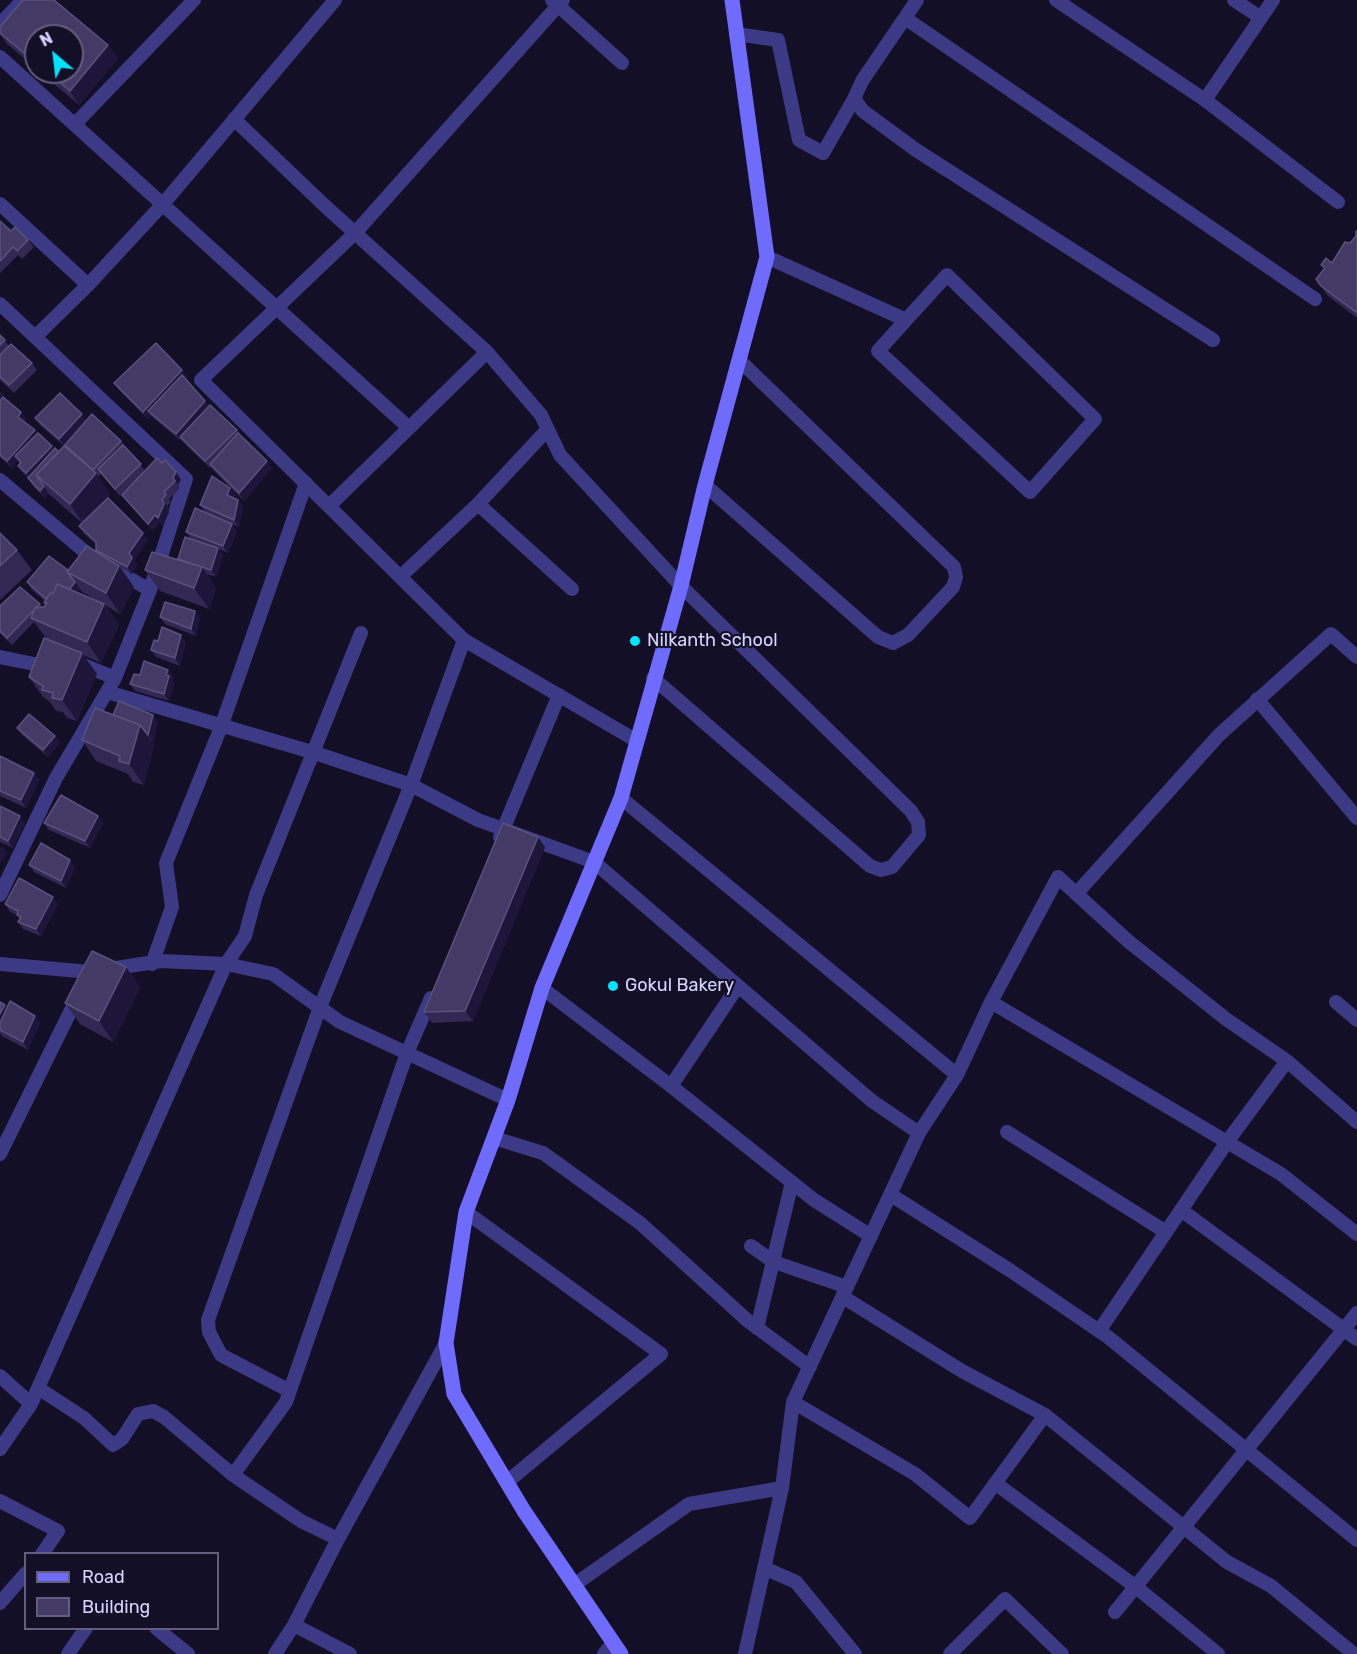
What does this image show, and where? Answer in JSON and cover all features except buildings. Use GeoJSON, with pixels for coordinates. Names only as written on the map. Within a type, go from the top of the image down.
{"type":"FeatureCollection","features":[{"type":"Feature","properties":{"kind":"main road"},"geometry":{"type":"LineString","coordinates":[[613,1650],[454,1394],[446,1343],[466,1212],[508,1100],[542,988],[621,798],[653,678],[681,586],[705,485],[767,257],[732,0]]}},
{"type":"Feature","properties":{"kind":"street"},"geometry":{"type":"LineString","coordinates":[[0,24],[23,0]]}},
{"type":"Feature","properties":{"kind":"street"},"geometry":{"type":"LineString","coordinates":[[75,124],[194,0]]}},
{"type":"Feature","properties":{"kind":"street"},"geometry":{"type":"LineString","coordinates":[[35,337],[88,285],[163,204],[335,0]]}},
{"type":"Feature","properties":{"kind":"street"},"geometry":{"type":"LineString","coordinates":[[736,34],[778,40],[799,140],[823,153],[862,81],[917,0]]}},
{"type":"Feature","properties":{"kind":"street"},"geometry":{"type":"LineString","coordinates":[[1056,0],[1205,100],[1338,202]]}},
{"type":"Feature","properties":{"kind":"street"},"geometry":{"type":"LineString","coordinates":[[1234,0],[1261,18]]}},
{"type":"Feature","properties":{"kind":"street"},"geometry":{"type":"LineString","coordinates":[[1205,100],[1273,0]]}},
{"type":"Feature","properties":{"kind":"street"},"geometry":{"type":"LineString","coordinates":[[622,63],[558,2],[355,232],[279,308],[201,380],[464,640],[637,741]]}},
{"type":"Feature","properties":{"kind":"street"},"geometry":{"type":"LineString","coordinates":[[905,18],[1315,299]]}},
{"type":"Feature","properties":{"kind":"street"},"geometry":{"type":"LineString","coordinates":[[0,57],[279,308],[408,428]]}},
{"type":"Feature","properties":{"kind":"street"},"geometry":{"type":"LineString","coordinates":[[854,99],[863,111],[916,150],[1213,340]]}},
{"type":"Feature","properties":{"kind":"street"},"geometry":{"type":"LineString","coordinates":[[234,119],[487,352],[541,415],[560,455],[681,586],[911,811],[918,822],[920,835],[892,867],[881,870],[870,866],[653,678]]}},
{"type":"Feature","properties":{"kind":"street"},"geometry":{"type":"LineString","coordinates":[[0,204],[88,285]]}},
{"type":"Feature","properties":{"kind":"street"},"geometry":{"type":"LineString","coordinates":[[767,257],[906,320]]}},
{"type":"Feature","properties":{"kind":"street"},"geometry":{"type":"LineString","coordinates":[[947,275],[1095,419],[1030,492],[878,351],[906,320],[947,275]]}},
{"type":"Feature","properties":{"kind":"street"},"geometry":{"type":"LineString","coordinates":[[0,304],[186,479],[150,590],[115,678],[56,778],[0,895]]}},
{"type":"Feature","properties":{"kind":"street"},"geometry":{"type":"LineString","coordinates":[[328,506],[487,352]]}},
{"type":"Feature","properties":{"kind":"street"},"geometry":{"type":"LineString","coordinates":[[705,485],[878,637],[892,643],[908,635],[953,587],[956,577],[954,567],[739,360]]}},
{"type":"Feature","properties":{"kind":"street"},"geometry":{"type":"LineString","coordinates":[[400,577],[478,504],[548,429]]}},
{"type":"Feature","properties":{"kind":"street"},"geometry":{"type":"LineString","coordinates":[[0,480],[90,556],[150,590]]}},
{"type":"Feature","properties":{"kind":"street"},"geometry":{"type":"LineString","coordinates":[[152,964],[172,907],[165,863],[221,727],[306,483]]}},
{"type":"Feature","properties":{"kind":"street"},"geometry":{"type":"LineString","coordinates":[[478,504],[572,589]]}},
{"type":"Feature","properties":{"kind":"street"},"geometry":{"type":"LineString","coordinates":[[0,1449],[31,1404],[226,964],[245,936],[256,895],[362,633]]}},
{"type":"Feature","properties":{"kind":"street"},"geometry":{"type":"LineString","coordinates":[[1076,894],[1212,743],[1257,699],[1331,634],[1357,657]]}},
{"type":"Feature","properties":{"kind":"street"},"geometry":{"type":"LineString","coordinates":[[288,1390],[221,1355],[209,1332],[208,1320],[320,1007],[411,784],[464,640]]}},
{"type":"Feature","properties":{"kind":"street"},"geometry":{"type":"LineString","coordinates":[[0,657],[39,664],[60,655],[115,678]]}},
{"type":"Feature","properties":{"kind":"street"},"geometry":{"type":"LineString","coordinates":[[107,692],[312,752],[411,784],[478,820],[594,862],[872,1101],[919,1133]]}},
{"type":"Feature","properties":{"kind":"street"},"geometry":{"type":"LineString","coordinates":[[494,850],[560,695]]}},
{"type":"Feature","properties":{"kind":"street"},"geometry":{"type":"LineString","coordinates":[[1257,699],[1357,818]]}},
{"type":"Feature","properties":{"kind":"street"},"geometry":{"type":"LineString","coordinates":[[621,798],[957,1075]]}},
{"type":"Feature","properties":{"kind":"street"},"geometry":{"type":"LineString","coordinates":[[745,1654],[782,1488],[794,1401],[919,1133],[957,1075],[991,1002],[1058,877],[1128,941],[1226,1019],[1287,1061],[1357,1122]]}},
{"type":"Feature","properties":{"kind":"street"},"geometry":{"type":"LineString","coordinates":[[0,964],[90,972],[161,961],[226,964],[273,974],[340,1022],[508,1100]]}},
{"type":"Feature","properties":{"kind":"street"},"geometry":{"type":"LineString","coordinates":[[0,1154],[6,1126],[90,972]]}},
{"type":"Feature","properties":{"kind":"street"},"geometry":{"type":"LineString","coordinates":[[671,1086],[738,986]]}},
{"type":"Feature","properties":{"kind":"street"},"geometry":{"type":"LineString","coordinates":[[542,988],[671,1086],[814,1200],[871,1236]]}},
{"type":"Feature","properties":{"kind":"street"},"geometry":{"type":"LineString","coordinates":[[233,1475],[286,1402],[288,1390],[342,1236],[368,1173],[407,1053],[435,989]]}},
{"type":"Feature","properties":{"kind":"street"},"geometry":{"type":"LineString","coordinates":[[991,1002],[1281,1174],[1357,1234]]}},
{"type":"Feature","properties":{"kind":"street"},"geometry":{"type":"LineString","coordinates":[[1336,1002],[1357,1020]]}},
{"type":"Feature","properties":{"kind":"street"},"geometry":{"type":"LineString","coordinates":[[1099,1331],[1227,1142],[1287,1061]]}},
{"type":"Feature","properties":{"kind":"street"},"geometry":{"type":"LineString","coordinates":[[1006,1132],[1166,1232]]}},
{"type":"Feature","properties":{"kind":"street"},"geometry":{"type":"LineString","coordinates":[[494,1138],[543,1153],[640,1223],[757,1328],[810,1367]]}},
{"type":"Feature","properties":{"kind":"street"},"geometry":{"type":"LineString","coordinates":[[757,1328],[792,1182]]}},
{"type":"Feature","properties":{"kind":"street"},"geometry":{"type":"LineString","coordinates":[[891,1195],[1011,1271],[1099,1331],[1248,1448],[1357,1540]]}},
{"type":"Feature","properties":{"kind":"street"},"geometry":{"type":"LineString","coordinates":[[1181,1210],[1357,1339]]}},
{"type":"Feature","properties":{"kind":"street"},"geometry":{"type":"LineString","coordinates":[[466,1212],[661,1354],[507,1482]]}},
{"type":"Feature","properties":{"kind":"street"},"geometry":{"type":"LineString","coordinates":[[751,1246],[774,1262],[845,1292],[962,1371],[1045,1415],[1227,1562],[1271,1586],[1354,1654]]}},
{"type":"Feature","properties":{"kind":"street"},"geometry":{"type":"LineString","coordinates":[[1115,1612],[1357,1313]]}},
{"type":"Feature","properties":{"kind":"street"},"geometry":{"type":"LineString","coordinates":[[275,1654],[294,1625],[338,1539],[446,1343]]}},
{"type":"Feature","properties":{"kind":"street"},"geometry":{"type":"LineString","coordinates":[[0,1376],[31,1404]]}},
{"type":"Feature","properties":{"kind":"street"},"geometry":{"type":"LineString","coordinates":[[38,1388],[84,1418],[113,1445],[122,1439],[138,1414],[153,1411],[164,1417],[233,1475],[301,1521],[338,1539]]}},
{"type":"Feature","properties":{"kind":"street"},"geometry":{"type":"LineString","coordinates":[[794,1401],[915,1474],[970,1518],[1045,1415]]}},
{"type":"Feature","properties":{"kind":"street"},"geometry":{"type":"LineString","coordinates":[[995,1483],[1136,1587],[1218,1654]]}},
{"type":"Feature","properties":{"kind":"street"},"geometry":{"type":"LineString","coordinates":[[574,1585],[689,1504],[782,1488]]}},
{"type":"Feature","properties":{"kind":"street"},"geometry":{"type":"LineString","coordinates":[[0,1501],[58,1531],[43,1552]]}},
{"type":"Feature","properties":{"kind":"street"},"geometry":{"type":"LineString","coordinates":[[765,1568],[796,1582],[855,1654]]}},
{"type":"Feature","properties":{"kind":"street"},"geometry":{"type":"LineString","coordinates":[[0,1604],[24,1575]]}},
{"type":"Feature","properties":{"kind":"street"},"geometry":{"type":"LineString","coordinates":[[950,1654],[1005,1599],[1062,1654]]}},
{"type":"Feature","properties":{"kind":"street"},"geometry":{"type":"LineString","coordinates":[[294,1625],[350,1654]]}},
{"type":"Feature","properties":{"kind":"street"},"geometry":{"type":"LineString","coordinates":[[68,1654],[85,1630]]}},
{"type":"Feature","properties":{"kind":"street"},"geometry":{"type":"LineString","coordinates":[[157,1630],[189,1654]]}},
{"type":"Feature","properties":{"kind":"place","name":"Nilkanth School"},"geometry":{"type":"Point","coordinates":[635,641]}},
{"type":"Feature","properties":{"kind":"place","name":"Gokul Bakery"},"geometry":{"type":"Point","coordinates":[613,986]}}]}
